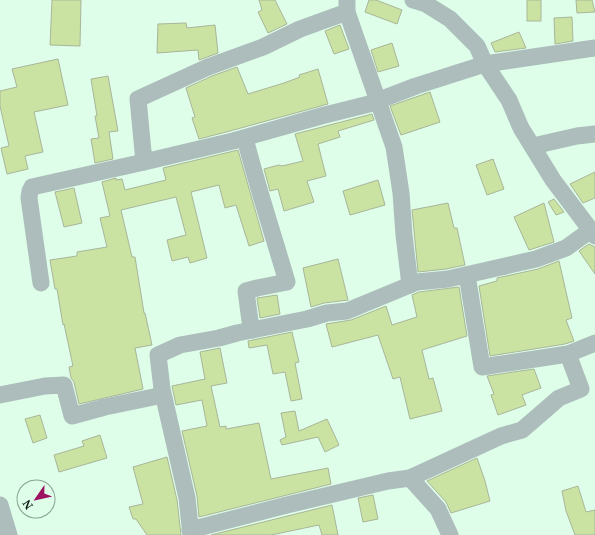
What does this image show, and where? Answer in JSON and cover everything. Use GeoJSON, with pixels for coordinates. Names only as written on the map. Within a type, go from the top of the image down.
{"type":"FeatureCollection","features":[{"type":"Feature","properties":{"kind":"street"},"geometry":{"type":"LineString","coordinates":[[424,1],[450,19],[477,46],[485,64],[509,100],[521,128],[553,180],[593,233],[566,248],[536,259],[448,279],[417,282],[347,311],[327,313],[308,319],[180,345],[158,355],[164,395],[187,498],[191,532],[287,505],[388,481],[410,478],[501,436],[522,430],[559,398],[581,389],[568,354]]}},
{"type":"Feature","properties":{"kind":"street"},"geometry":{"type":"LineString","coordinates":[[144,162],[138,99],[208,67],[263,47],[347,6],[394,147],[401,193],[404,236],[410,285]]}},
{"type":"Feature","properties":{"kind":"street"},"geometry":{"type":"LineString","coordinates":[[41,283],[29,198],[32,187],[245,138],[369,104],[416,86],[485,64],[595,48]]}},
{"type":"Feature","properties":{"kind":"street"},"geometry":{"type":"LineString","coordinates":[[533,146],[577,136],[595,134]]}},
{"type":"Feature","properties":{"kind":"street"},"geometry":{"type":"LineString","coordinates":[[245,138],[254,177],[287,282],[246,291],[250,321],[253,330]]}},
{"type":"Feature","properties":{"kind":"street"},"geometry":{"type":"LineString","coordinates":[[467,275],[482,367],[568,354],[595,343]]}},
{"type":"Feature","properties":{"kind":"street"},"geometry":{"type":"LineString","coordinates":[[0,395],[45,386],[64,385],[72,416],[164,395]]}},
{"type":"Feature","properties":{"kind":"street"},"geometry":{"type":"LineString","coordinates":[[410,478],[438,509],[450,535]]}},
{"type":"Feature","properties":{"kind":"street"},"geometry":{"type":"LineString","coordinates":[[0,505],[9,535]]}},
{"type":"Feature","properties":{"kind":"building"},"geometry":{"type":"Polygon","coordinates":[[[52,0],[81,0],[80,46],[50,45],[52,0]]]}},
{"type":"Feature","properties":{"kind":"building"},"geometry":{"type":"Polygon","coordinates":[[[259,0],[275,0],[287,24],[268,33],[258,12],[262,10],[259,0]]]}},
{"type":"Feature","properties":{"kind":"building"},"geometry":{"type":"Polygon","coordinates":[[[369,0],[376,0],[402,10],[397,24],[365,12],[369,0]]]}},
{"type":"Feature","properties":{"kind":"building"},"geometry":{"type":"Polygon","coordinates":[[[527,0],[541,0],[541,21],[527,21],[527,0]]]}},
{"type":"Feature","properties":{"kind":"building"},"geometry":{"type":"Polygon","coordinates":[[[576,0],[592,0],[595,12],[577,13],[576,0]]]}},
{"type":"Feature","properties":{"kind":"building"},"geometry":{"type":"Polygon","coordinates":[[[572,17],[573,41],[555,44],[554,18],[572,17]]]}},
{"type":"Feature","properties":{"kind":"building"},"geometry":{"type":"Polygon","coordinates":[[[186,23],[187,28],[215,25],[218,53],[199,60],[198,50],[157,53],[158,24],[186,23]]]}},
{"type":"Feature","properties":{"kind":"building"},"geometry":{"type":"Polygon","coordinates":[[[340,25],[349,49],[334,54],[325,31],[340,25]]]}},
{"type":"Feature","properties":{"kind":"building"},"geometry":{"type":"Polygon","coordinates":[[[519,32],[526,48],[495,52],[491,43],[519,32]]]}},
{"type":"Feature","properties":{"kind":"building"},"geometry":{"type":"Polygon","coordinates":[[[392,43],[399,66],[378,72],[371,50],[392,43]]]}},
{"type":"Feature","properties":{"kind":"building"},"geometry":{"type":"Polygon","coordinates":[[[58,59],[68,105],[34,112],[43,152],[25,156],[28,169],[7,174],[1,148],[9,146],[0,106],[0,91],[17,87],[12,69],[58,59]]]}},
{"type":"Feature","properties":{"kind":"building"},"geometry":{"type":"Polygon","coordinates":[[[237,67],[248,94],[284,83],[300,77],[299,75],[318,69],[328,104],[199,139],[192,118],[195,117],[186,88],[237,67]]]}},
{"type":"Feature","properties":{"kind":"building"},"geometry":{"type":"Polygon","coordinates":[[[108,76],[118,131],[109,132],[113,159],[95,163],[91,139],[99,138],[91,79],[108,76]]]}},
{"type":"Feature","properties":{"kind":"building"},"geometry":{"type":"Polygon","coordinates":[[[430,92],[440,122],[401,135],[390,106],[430,92]]]}},
{"type":"Feature","properties":{"kind":"building"},"geometry":{"type":"Polygon","coordinates":[[[372,114],[374,120],[338,131],[340,137],[318,144],[326,176],[307,181],[314,202],[284,211],[278,189],[270,191],[264,169],[303,161],[295,134],[372,114]]]}},
{"type":"Feature","properties":{"kind":"building"},"geometry":{"type":"Polygon","coordinates":[[[238,150],[264,241],[249,246],[236,205],[225,208],[219,185],[191,192],[207,258],[190,263],[188,257],[172,261],[167,240],[186,235],[176,197],[121,210],[132,257],[135,257],[144,313],[152,345],[135,348],[143,389],[79,404],[74,382],[71,378],[69,367],[73,366],[64,324],[63,325],[57,289],[55,289],[50,260],[77,256],[77,252],[107,247],[100,218],[110,216],[102,182],[116,178],[116,180],[122,179],[125,190],[166,180],[163,168],[238,150]]]}},
{"type":"Feature","properties":{"kind":"building"},"geometry":{"type":"Polygon","coordinates":[[[493,159],[504,189],[487,195],[476,165],[493,159]]]}},
{"type":"Feature","properties":{"kind":"building"},"geometry":{"type":"Polygon","coordinates":[[[595,172],[595,198],[583,203],[570,184],[595,172]]]}},
{"type":"Feature","properties":{"kind":"building"},"geometry":{"type":"Polygon","coordinates":[[[378,180],[385,205],[350,215],[343,191],[378,180]]]}},
{"type":"Feature","properties":{"kind":"building"},"geometry":{"type":"Polygon","coordinates":[[[74,188],[82,223],[64,227],[55,192],[74,188]]]}},
{"type":"Feature","properties":{"kind":"building"},"geometry":{"type":"Polygon","coordinates":[[[554,199],[564,212],[556,215],[548,202],[554,199]]]}},
{"type":"Feature","properties":{"kind":"building"},"geometry":{"type":"Polygon","coordinates":[[[448,203],[454,228],[457,228],[465,265],[418,272],[412,210],[448,203]]]}},
{"type":"Feature","properties":{"kind":"building"},"geometry":{"type":"Polygon","coordinates":[[[544,203],[554,242],[529,250],[514,217],[544,203]]]}},
{"type":"Feature","properties":{"kind":"building"},"geometry":{"type":"Polygon","coordinates":[[[589,244],[595,247],[595,274],[579,251],[589,244]]]}},
{"type":"Feature","properties":{"kind":"building"},"geometry":{"type":"Polygon","coordinates":[[[338,259],[348,300],[324,303],[311,307],[303,268],[338,259]]]}},
{"type":"Feature","properties":{"kind":"building"},"geometry":{"type":"Polygon","coordinates":[[[559,261],[572,318],[566,320],[574,341],[565,344],[490,356],[479,286],[497,281],[497,278],[538,269],[559,261]]]}},
{"type":"Feature","properties":{"kind":"building"},"geometry":{"type":"Polygon","coordinates":[[[459,287],[467,336],[422,350],[429,379],[433,378],[442,411],[410,419],[400,377],[393,379],[378,335],[332,347],[326,324],[351,320],[386,306],[392,325],[417,317],[412,295],[419,292],[459,287]]]}},
{"type":"Feature","properties":{"kind":"building"},"geometry":{"type":"Polygon","coordinates":[[[277,295],[280,314],[260,318],[257,298],[277,295]]]}},
{"type":"Feature","properties":{"kind":"building"},"geometry":{"type":"Polygon","coordinates":[[[292,332],[299,362],[295,363],[302,399],[291,401],[285,372],[273,374],[267,345],[249,348],[248,341],[292,332]]]}},
{"type":"Feature","properties":{"kind":"building"},"geometry":{"type":"Polygon","coordinates":[[[220,348],[227,383],[211,386],[220,427],[226,426],[226,429],[259,423],[271,479],[328,468],[331,484],[199,517],[197,496],[182,431],[207,426],[202,400],[176,405],[172,386],[205,379],[200,352],[220,348]]]}},
{"type":"Feature","properties":{"kind":"building"},"geometry":{"type":"Polygon","coordinates":[[[534,369],[541,388],[522,395],[526,405],[498,415],[491,395],[494,394],[487,376],[534,369]]]}},
{"type":"Feature","properties":{"kind":"building"},"geometry":{"type":"Polygon","coordinates":[[[295,411],[299,431],[327,419],[339,445],[325,452],[318,437],[282,445],[280,440],[286,437],[281,413],[295,411]]]}},
{"type":"Feature","properties":{"kind":"building"},"geometry":{"type":"Polygon","coordinates":[[[40,415],[47,438],[33,443],[25,419],[40,415]]]}},
{"type":"Feature","properties":{"kind":"building"},"geometry":{"type":"Polygon","coordinates":[[[100,435],[107,458],[59,472],[54,455],[84,446],[82,441],[100,435]]]}},
{"type":"Feature","properties":{"kind":"building"},"geometry":{"type":"Polygon","coordinates":[[[167,457],[177,500],[181,535],[147,535],[136,519],[133,519],[129,507],[143,504],[133,467],[167,457]]]}},
{"type":"Feature","properties":{"kind":"building"},"geometry":{"type":"Polygon","coordinates":[[[477,458],[490,501],[451,513],[446,502],[427,481],[477,458]]]}},
{"type":"Feature","properties":{"kind":"building"},"geometry":{"type":"Polygon","coordinates":[[[578,486],[586,512],[595,510],[595,535],[575,535],[566,511],[562,491],[578,486]]]}},
{"type":"Feature","properties":{"kind":"building"},"geometry":{"type":"Polygon","coordinates":[[[373,495],[378,519],[363,522],[358,498],[373,495]]]}},
{"type":"Feature","properties":{"kind":"building"},"geometry":{"type":"Polygon","coordinates":[[[332,505],[338,535],[322,535],[319,525],[271,535],[211,535],[332,505]]]}}]}
